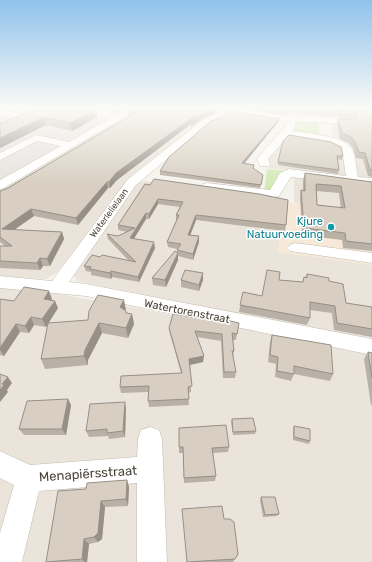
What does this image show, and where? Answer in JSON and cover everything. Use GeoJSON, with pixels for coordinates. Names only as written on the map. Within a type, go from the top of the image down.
{"type":"FeatureCollection","features":[{"type":"Feature","properties":{"kind":"street"},"geometry":{"type":"LineString","coordinates":[[0,184],[91,133]]}},
{"type":"Feature","properties":{"kind":"street","name":"Waterlelielaan"},"geometry":{"type":"LineString","coordinates":[[58,287],[65,274],[132,182],[140,178],[193,133]]}},
{"type":"Feature","properties":{"kind":"street"},"geometry":{"type":"LineString","coordinates":[[264,164],[262,159],[283,134],[287,133]]}},
{"type":"Feature","properties":{"kind":"street"},"geometry":{"type":"LineString","coordinates":[[290,133],[328,139],[347,149],[353,180]]}},
{"type":"Feature","properties":{"kind":"street"},"geometry":{"type":"LineString","coordinates":[[327,133],[328,139]]}},
{"type":"Feature","properties":{"kind":"street"},"geometry":{"type":"LineString","coordinates":[[0,157],[36,138],[70,145]]}},
{"type":"Feature","properties":{"kind":"street"},"geometry":{"type":"LineString","coordinates":[[39,149],[52,141]]}},
{"type":"Feature","properties":{"kind":"street"},"geometry":{"type":"LineString","coordinates":[[0,160],[29,168]]}},
{"type":"Feature","properties":{"kind":"street"},"geometry":{"type":"LineString","coordinates":[[192,185],[268,195],[275,193],[284,176],[289,173],[372,182]]}},
{"type":"Feature","properties":{"kind":"street"},"geometry":{"type":"LineString","coordinates":[[140,178],[154,180]]}},
{"type":"Feature","properties":{"kind":"street"},"geometry":{"type":"LineString","coordinates":[[295,248],[372,258]]}},
{"type":"Feature","properties":{"kind":"street","name":"Watertorenstraat"},"geometry":{"type":"LineString","coordinates":[[0,282],[86,290],[372,347]]}},
{"type":"Feature","properties":{"kind":"street"},"geometry":{"type":"LineString","coordinates":[[150,439],[150,469]]}},
{"type":"Feature","properties":{"kind":"street","name":"Menapiërsstraat"},"geometry":{"type":"LineString","coordinates":[[0,464],[29,478],[150,469],[152,562]]}},
{"type":"Feature","properties":{"kind":"street","name":"Menapiërsstraat"},"geometry":{"type":"LineString","coordinates":[[6,562],[29,478]]}},
{"type":"Feature","properties":{"kind":"shaded area"},"geometry":{"type":"Polygon","coordinates":[[[0,133],[86,133],[0,182],[0,133]]]}},
{"type":"Feature","properties":{"kind":"shaded area"},"geometry":{"type":"Polygon","coordinates":[[[97,133],[191,133],[141,170],[56,273],[46,279],[0,276],[0,191],[97,133]]]}},
{"type":"Feature","properties":{"kind":"shaded area"},"geometry":{"type":"Polygon","coordinates":[[[332,133],[372,133],[372,181],[358,178],[350,148],[334,140],[332,133]]]}},
{"type":"Feature","properties":{"kind":"shaded area"},"geometry":{"type":"Polygon","coordinates":[[[285,135],[342,148],[347,176],[268,168],[271,164],[267,160],[285,135]]]}},
{"type":"Feature","properties":{"kind":"shaded area"},"geometry":{"type":"Polygon","coordinates":[[[27,137],[58,145],[24,164],[0,158],[0,151],[27,137]]]}},
{"type":"Feature","properties":{"kind":"shaded area"},"geometry":{"type":"Polygon","coordinates":[[[294,176],[372,184],[372,212],[294,203],[294,176]]]}},
{"type":"Feature","properties":{"kind":"shaded area"},"geometry":{"type":"Polygon","coordinates":[[[144,181],[281,202],[279,252],[372,265],[372,338],[304,327],[77,281],[73,273],[136,184],[144,181]]]}},
{"type":"Feature","properties":{"kind":"shaded area"},"geometry":{"type":"Polygon","coordinates":[[[281,202],[372,212],[372,265],[278,252],[281,202]]]}},
{"type":"Feature","properties":{"kind":"shaded area"},"geometry":{"type":"Polygon","coordinates":[[[0,287],[25,289],[0,324],[0,287]]]}},
{"type":"Feature","properties":{"kind":"shaded area"},"geometry":{"type":"Polygon","coordinates":[[[30,289],[137,308],[372,354],[372,562],[159,562],[157,428],[143,430],[142,456],[134,463],[32,466],[0,452],[0,331],[30,289]]]}},
{"type":"Feature","properties":{"kind":"shaded area"},"geometry":{"type":"Polygon","coordinates":[[[0,472],[15,481],[0,550],[0,472]]]}},
{"type":"Feature","properties":{"kind":"shaded area"},"geometry":{"type":"Polygon","coordinates":[[[139,481],[140,562],[20,562],[36,498],[46,486],[139,481]]]}},
{"type":"Feature","properties":{"kind":"green space"},"geometry":{"type":"Polygon","coordinates":[[[303,133],[319,133],[325,135],[303,133]]]}},
{"type":"Feature","properties":{"kind":"green space"},"geometry":{"type":"Polygon","coordinates":[[[267,169],[286,171],[280,173],[272,189],[264,192],[267,169]]]}},
{"type":"Feature","properties":{"kind":"building"},"geometry":{"type":"Polygon","coordinates":[[[0,133],[10,133],[0,138],[0,133]]]}},
{"type":"Feature","properties":{"kind":"building"},"geometry":{"type":"Polygon","coordinates":[[[101,133],[171,133],[116,173],[76,218],[31,209],[2,229],[62,232],[47,259],[40,258],[37,263],[0,261],[0,246],[12,246],[0,237],[0,191],[8,188],[101,133]]]}},
{"type":"Feature","properties":{"kind":"building"},"geometry":{"type":"Polygon","coordinates":[[[197,133],[267,133],[242,163],[254,165],[253,168],[263,175],[261,185],[160,171],[169,157],[197,133]]]}},
{"type":"Feature","properties":{"kind":"building"},"geometry":{"type":"Polygon","coordinates":[[[343,133],[372,133],[372,170],[370,170],[365,153],[359,152],[351,137],[343,133]]]}},
{"type":"Feature","properties":{"kind":"building"},"geometry":{"type":"Polygon","coordinates":[[[289,135],[331,142],[341,147],[343,156],[337,156],[339,170],[278,162],[283,141],[289,135]]]}},
{"type":"Feature","properties":{"kind":"building"},"geometry":{"type":"Polygon","coordinates":[[[305,173],[372,182],[372,244],[346,241],[345,233],[304,228],[301,190],[305,191],[305,173]],[[316,184],[317,205],[345,208],[341,186],[316,184]]]}},
{"type":"Feature","properties":{"kind":"building"},"geometry":{"type":"Polygon","coordinates":[[[154,179],[259,194],[288,200],[286,225],[196,215],[188,235],[199,236],[193,254],[177,250],[181,244],[167,242],[179,215],[176,215],[183,202],[158,199],[149,214],[146,213],[130,238],[154,242],[138,277],[111,271],[110,273],[90,269],[91,267],[84,266],[92,255],[100,257],[102,255],[136,262],[107,234],[118,236],[135,228],[118,225],[145,184],[150,185],[154,179]]]}},
{"type":"Feature","properties":{"kind":"building"},"geometry":{"type":"Polygon","coordinates":[[[175,251],[178,253],[165,280],[152,278],[175,251]]]}},
{"type":"Feature","properties":{"kind":"building"},"geometry":{"type":"Polygon","coordinates":[[[185,270],[203,273],[199,285],[181,280],[185,270]]]}},
{"type":"Feature","properties":{"kind":"building"},"geometry":{"type":"Polygon","coordinates":[[[267,270],[280,272],[279,280],[303,282],[304,277],[307,278],[307,274],[329,278],[329,281],[343,284],[346,303],[372,307],[372,329],[337,323],[335,306],[310,302],[310,318],[240,305],[243,292],[262,296],[267,270]]]}},
{"type":"Feature","properties":{"kind":"building"},"geometry":{"type":"Polygon","coordinates":[[[24,287],[49,291],[44,299],[55,301],[42,319],[31,317],[25,326],[16,324],[0,348],[0,299],[14,301],[24,287]]]}},
{"type":"Feature","properties":{"kind":"building"},"geometry":{"type":"Polygon","coordinates":[[[98,295],[124,300],[120,307],[126,311],[126,313],[132,314],[126,328],[99,323],[85,350],[84,356],[41,359],[48,323],[88,320],[89,311],[98,295]]]}},
{"type":"Feature","properties":{"kind":"building"},"geometry":{"type":"Polygon","coordinates":[[[173,314],[221,321],[221,319],[239,323],[237,334],[232,333],[234,351],[232,351],[236,372],[224,372],[222,334],[195,331],[204,356],[189,359],[192,386],[188,387],[189,399],[148,401],[149,386],[120,387],[121,376],[182,373],[169,328],[173,314]]]}},
{"type":"Feature","properties":{"kind":"building"},"geometry":{"type":"Polygon","coordinates":[[[272,335],[331,345],[333,374],[294,366],[294,374],[277,371],[278,357],[270,355],[272,335]]]}},
{"type":"Feature","properties":{"kind":"building"},"geometry":{"type":"Polygon","coordinates":[[[368,352],[372,353],[372,378],[368,352]]]}},
{"type":"Feature","properties":{"kind":"building"},"geometry":{"type":"Polygon","coordinates":[[[0,374],[8,377],[2,384],[4,385],[0,390],[0,374]]]}},
{"type":"Feature","properties":{"kind":"building"},"geometry":{"type":"Polygon","coordinates":[[[68,399],[62,429],[19,429],[27,401],[68,399]]]}},
{"type":"Feature","properties":{"kind":"building"},"geometry":{"type":"Polygon","coordinates":[[[125,402],[123,431],[107,433],[107,429],[86,431],[90,404],[125,402]]]}},
{"type":"Feature","properties":{"kind":"building"},"geometry":{"type":"Polygon","coordinates":[[[253,418],[256,431],[233,432],[232,419],[253,418]]]}},
{"type":"Feature","properties":{"kind":"building"},"geometry":{"type":"Polygon","coordinates":[[[226,425],[229,447],[212,448],[216,476],[184,478],[183,447],[179,447],[179,428],[226,425]]]}},
{"type":"Feature","properties":{"kind":"building"},"geometry":{"type":"Polygon","coordinates":[[[294,426],[310,429],[310,441],[294,437],[294,426]]]}},
{"type":"Feature","properties":{"kind":"building"},"geometry":{"type":"Polygon","coordinates":[[[127,480],[126,499],[101,501],[98,533],[94,537],[84,539],[82,559],[46,562],[58,491],[86,489],[87,483],[127,480]]]}},
{"type":"Feature","properties":{"kind":"building"},"geometry":{"type":"Polygon","coordinates":[[[261,497],[275,497],[279,514],[265,515],[261,497]]]}},
{"type":"Feature","properties":{"kind":"building"},"geometry":{"type":"Polygon","coordinates":[[[222,506],[224,519],[230,519],[234,522],[238,554],[235,559],[187,562],[182,509],[222,506]]]}},
{"type":"Feature","properties":{"kind":"place","name":"Kjure Natuurvoeding"},"geometry":{"type":"Point","coordinates":[331,227]}}]}
